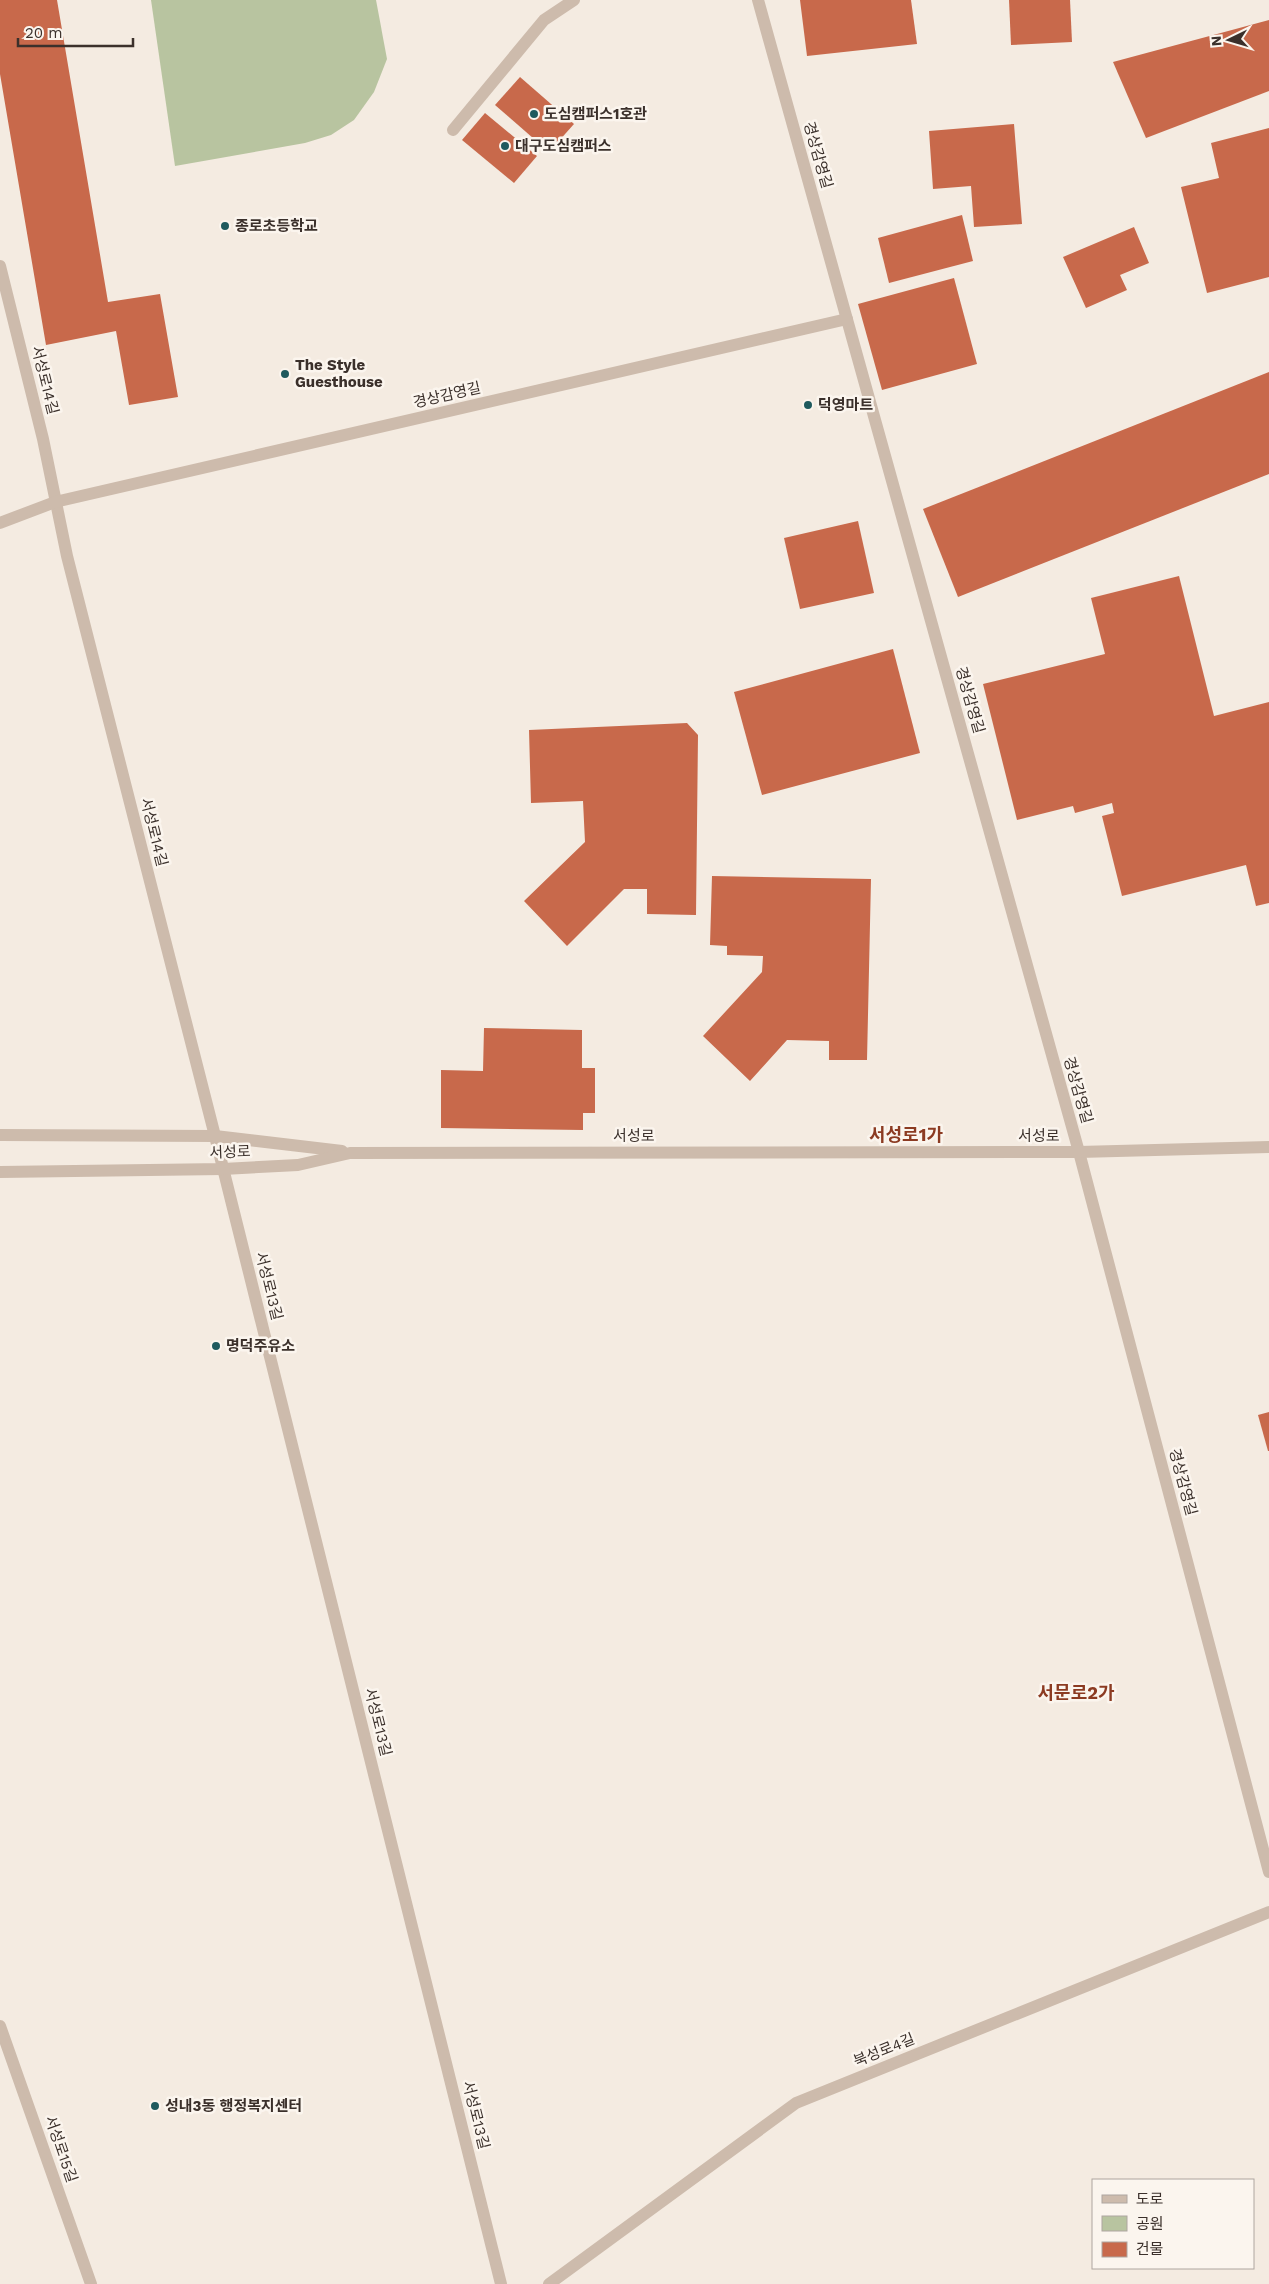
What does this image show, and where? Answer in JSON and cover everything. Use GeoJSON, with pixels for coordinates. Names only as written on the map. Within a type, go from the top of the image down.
{"type":"FeatureCollection","features":[{"type":"Feature","properties":{"kind":"street"},"geometry":{"type":"LineString","coordinates":[[452,130],[544,20],[574,0]]}},
{"type":"Feature","properties":{"kind":"street","name":"경상감영길"},"geometry":{"type":"LineString","coordinates":[[758,0],[1079,1152],[1269,1872]]}},
{"type":"Feature","properties":{"kind":"street","name":"서성로14길"},"geometry":{"type":"LineString","coordinates":[[0,266],[43,439],[54,502],[223,1169]]}},
{"type":"Feature","properties":{"kind":"street","name":"경상감영길"},"geometry":{"type":"LineString","coordinates":[[54,502],[847,319]]}},
{"type":"Feature","properties":{"kind":"street"},"geometry":{"type":"LineString","coordinates":[[0,523],[54,502]]}},
{"type":"Feature","properties":{"kind":"street","name":"서성로"},"geometry":{"type":"LineString","coordinates":[[0,1135],[215,1136],[350,1152],[1079,1152],[1269,1147]]}},
{"type":"Feature","properties":{"kind":"street","name":"서성로"},"geometry":{"type":"LineString","coordinates":[[0,1172],[223,1169],[298,1165],[350,1152]]}},
{"type":"Feature","properties":{"kind":"street","name":"서성로13길"},"geometry":{"type":"LineString","coordinates":[[223,1169],[501,2284]]}},
{"type":"Feature","properties":{"kind":"street","name":"북성로4길"},"geometry":{"type":"LineString","coordinates":[[549,2284],[796,2103],[1269,1912]]}},
{"type":"Feature","properties":{"kind":"street","name":"서성로15길"},"geometry":{"type":"LineString","coordinates":[[0,2026],[91,2284]]}},
{"type":"Feature","properties":{"kind":"green space"},"geometry":{"type":"Polygon","coordinates":[[[151,0],[376,0],[387,59],[374,92],[354,120],[331,135],[305,143],[175,166],[151,0]]]}},
{"type":"Feature","properties":{"kind":"building"},"geometry":{"type":"Polygon","coordinates":[[[0,0],[57,0],[108,302],[160,294],[178,397],[129,405],[116,331],[46,345],[0,74],[0,0]]]}},
{"type":"Feature","properties":{"kind":"building"},"geometry":{"type":"Polygon","coordinates":[[[800,0],[911,0],[917,44],[807,56],[800,0]]]}},
{"type":"Feature","properties":{"kind":"building"},"geometry":{"type":"Polygon","coordinates":[[[1009,0],[1070,0],[1072,42],[1011,45],[1009,0]]]}},
{"type":"Feature","properties":{"kind":"building"},"geometry":{"type":"Polygon","coordinates":[[[1269,20],[1269,91],[1146,138],[1113,62],[1269,20]]]}},
{"type":"Feature","properties":{"kind":"building","name":"도심캠퍼스1호관"},"geometry":{"type":"Polygon","coordinates":[[[520,77],[574,124],[549,152],[495,105],[520,77]]]}},
{"type":"Feature","properties":{"kind":"building","name":"도심캠퍼스1호관"},"geometry":{"type":"Polygon","coordinates":[[[485,113],[537,156],[514,183],[462,140],[485,113]]]}},
{"type":"Feature","properties":{"kind":"building"},"geometry":{"type":"Polygon","coordinates":[[[1014,124],[1022,224],[974,227],[971,186],[933,189],[929,131],[1014,124]]]}},
{"type":"Feature","properties":{"kind":"building"},"geometry":{"type":"Polygon","coordinates":[[[1269,128],[1269,277],[1207,293],[1181,187],[1219,178],[1211,143],[1269,128]]]}},
{"type":"Feature","properties":{"kind":"building"},"geometry":{"type":"Polygon","coordinates":[[[962,215],[973,261],[889,283],[878,238],[962,215]]]}},
{"type":"Feature","properties":{"kind":"building"},"geometry":{"type":"Polygon","coordinates":[[[1134,227],[1149,263],[1120,275],[1127,290],[1086,308],[1063,257],[1134,227]]]}},
{"type":"Feature","properties":{"kind":"building"},"geometry":{"type":"Polygon","coordinates":[[[954,278],[977,364],[882,390],[858,304],[954,278]]]}},
{"type":"Feature","properties":{"kind":"building"},"geometry":{"type":"Polygon","coordinates":[[[1269,372],[1269,474],[958,597],[923,509],[1269,372]]]}},
{"type":"Feature","properties":{"kind":"building"},"geometry":{"type":"Polygon","coordinates":[[[858,521],[874,593],[800,609],[784,538],[858,521]]]}},
{"type":"Feature","properties":{"kind":"building"},"geometry":{"type":"Polygon","coordinates":[[[1179,576],[1214,716],[1269,702],[1269,903],[1256,906],[1246,865],[1122,896],[1102,816],[1114,813],[1112,803],[1075,813],[1073,806],[1017,820],[983,684],[1105,654],[1091,598],[1179,576]]]}},
{"type":"Feature","properties":{"kind":"building"},"geometry":{"type":"Polygon","coordinates":[[[893,649],[920,753],[762,795],[734,692],[893,649]]]}},
{"type":"Feature","properties":{"kind":"building"},"geometry":{"type":"Polygon","coordinates":[[[687,723],[698,735],[696,915],[647,914],[647,889],[624,889],[567,946],[524,901],[585,842],[583,801],[531,803],[529,730],[687,723]]]}},
{"type":"Feature","properties":{"kind":"building"},"geometry":{"type":"Polygon","coordinates":[[[712,876],[871,879],[867,1060],[829,1060],[829,1041],[787,1040],[750,1081],[703,1036],[762,972],[763,956],[727,955],[727,946],[710,945],[712,876]]]}},
{"type":"Feature","properties":{"kind":"building"},"geometry":{"type":"Polygon","coordinates":[[[484,1028],[582,1030],[582,1068],[595,1068],[595,1113],[583,1113],[583,1130],[441,1128],[441,1070],[483,1071],[484,1028]]]}},
{"type":"Feature","properties":{"kind":"building"},"geometry":{"type":"Polygon","coordinates":[[[1269,1412],[1269,1451],[1268,1451],[1258,1415],[1269,1412]]]}},
{"type":"Feature","properties":{"kind":"place","name":"도심캠퍼스1호관"},"geometry":{"type":"Point","coordinates":[534,114]}},
{"type":"Feature","properties":{"kind":"place","name":"대구도심캠퍼스"},"geometry":{"type":"Point","coordinates":[505,146]}},
{"type":"Feature","properties":{"kind":"place","name":"종로초등학교"},"geometry":{"type":"Point","coordinates":[225,226]}},
{"type":"Feature","properties":{"kind":"place","name":"The Style Guesthouse"},"geometry":{"type":"Point","coordinates":[285,374]}},
{"type":"Feature","properties":{"kind":"place","name":"덕영마트"},"geometry":{"type":"Point","coordinates":[808,405]}},
{"type":"Feature","properties":{"kind":"place","name":"명덕주유소"},"geometry":{"type":"Point","coordinates":[216,1346]}},
{"type":"Feature","properties":{"kind":"place","name":"성내3동 행정복지센터"},"geometry":{"type":"Point","coordinates":[155,2106]}},
{"type":"Feature","properties":{"kind":"district","name":"서성로1가"},"geometry":{"type":"Point","coordinates":[906,1135]}},
{"type":"Feature","properties":{"kind":"district","name":"서문로2가"},"geometry":{"type":"Point","coordinates":[1076,1693]}}]}
